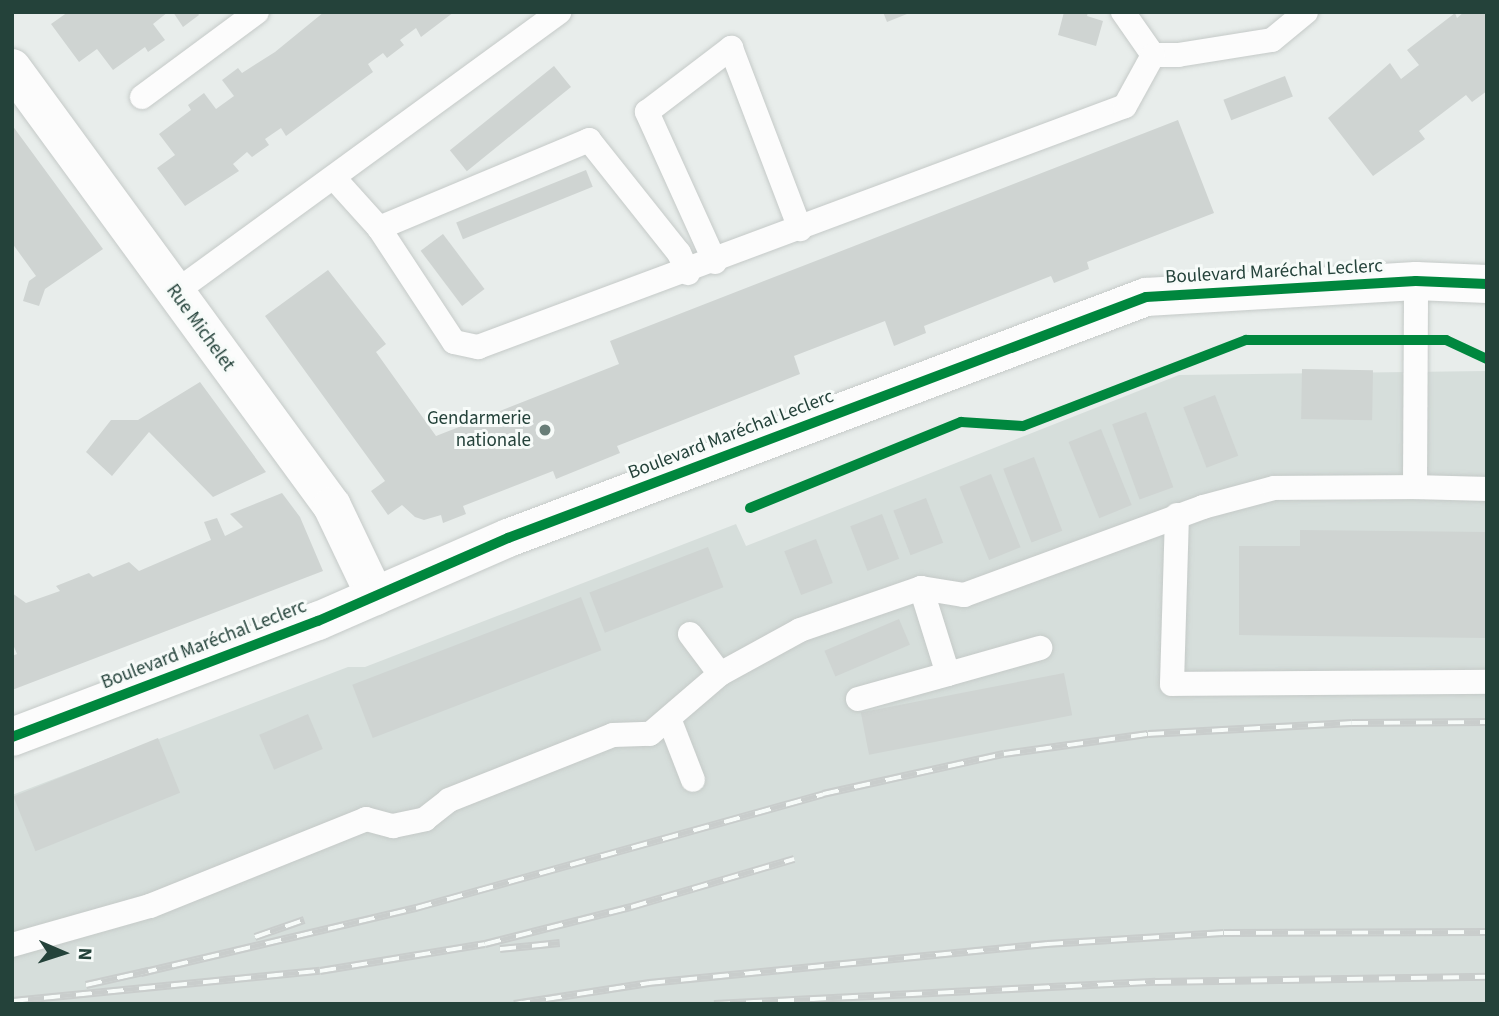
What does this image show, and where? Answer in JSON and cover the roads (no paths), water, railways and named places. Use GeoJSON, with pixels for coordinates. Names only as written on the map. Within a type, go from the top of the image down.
{"type":"FeatureCollection","features":[{"type":"Feature","properties":{"kind":"street","name":"Rue Michelet"},"geometry":{"type":"LineString","coordinates":[[12,68],[332,506],[375,596]]}},
{"type":"Feature","properties":{"kind":"street","name":"Boulevard Maréchal Leclerc"},"geometry":{"type":"LineString","coordinates":[[12,737],[375,596],[508,538],[1146,298],[1416,281],[1487,284]]}},
{"type":"Feature","properties":{"kind":"lane"},"geometry":{"type":"LineString","coordinates":[[142,97],[257,12]]}},
{"type":"Feature","properties":{"kind":"lane"},"geometry":{"type":"LineString","coordinates":[[174,293],[560,12]]}},
{"type":"Feature","properties":{"kind":"lane"},"geometry":{"type":"LineString","coordinates":[[1123,12],[1153,55]]}},
{"type":"Feature","properties":{"kind":"lane"},"geometry":{"type":"LineString","coordinates":[[1153,55],[1272,40],[1306,12]]}},
{"type":"Feature","properties":{"kind":"lane"},"geometry":{"type":"LineString","coordinates":[[715,262],[647,112],[731,48],[800,229]]}},
{"type":"Feature","properties":{"kind":"lane"},"geometry":{"type":"LineString","coordinates":[[334,178],[379,228],[454,342],[478,347],[688,273],[1125,106],[1153,55]]}},
{"type":"Feature","properties":{"kind":"lane"},"geometry":{"type":"LineString","coordinates":[[379,228],[589,140],[679,253],[688,273]]}},
{"type":"Feature","properties":{"kind":"lane"},"geometry":{"type":"LineString","coordinates":[[1415,487],[1416,281]]}},
{"type":"Feature","properties":{"kind":"lane"},"geometry":{"type":"LineString","coordinates":[[12,945],[150,906],[366,819],[393,826],[425,819],[449,800],[613,735],[650,734],[670,721],[720,674],[800,630],[921,588],[964,595],[1177,515],[1275,488],[1487,488]]}},
{"type":"Feature","properties":{"kind":"lane"},"geometry":{"type":"LineString","coordinates":[[1177,515],[1172,684],[1487,682]]}},
{"type":"Feature","properties":{"kind":"lane"},"geometry":{"type":"LineString","coordinates":[[921,588],[948,674]]}},
{"type":"Feature","properties":{"kind":"lane"},"geometry":{"type":"LineString","coordinates":[[690,634],[720,674]]}},
{"type":"Feature","properties":{"kind":"lane"},"geometry":{"type":"LineString","coordinates":[[858,699],[1040,648]]}},
{"type":"Feature","properties":{"kind":"lane"},"geometry":{"type":"LineString","coordinates":[[670,721],[693,780]]}},
{"type":"Feature","properties":{"kind":"railway"},"geometry":{"type":"LineString","coordinates":[[141,973],[416,908],[823,794],[1004,754],[1148,734],[1352,723],[1487,722]]}},
{"type":"Feature","properties":{"kind":"railway"},"geometry":{"type":"LineString","coordinates":[[12,1001],[320,971],[485,944],[631,907],[794,859]]}},
{"type":"Feature","properties":{"kind":"railway"},"geometry":{"type":"LineString","coordinates":[[255,937],[304,920]]}},
{"type":"Feature","properties":{"kind":"railway"},"geometry":{"type":"LineString","coordinates":[[514,1004],[649,983],[1047,944],[1224,933],[1487,932]]}},
{"type":"Feature","properties":{"kind":"railway"},"geometry":{"type":"LineString","coordinates":[[500,949],[560,943]]}},
{"type":"Feature","properties":{"kind":"railway"},"geometry":{"type":"LineString","coordinates":[[86,985],[148,971]]}},
{"type":"Feature","properties":{"kind":"railway"},"geometry":{"type":"LineString","coordinates":[[714,1004],[1155,982],[1487,977]]}},
{"type":"Feature","properties":{"kind":"place","name":"Gendarmerie nationale"},"geometry":{"type":"Point","coordinates":[545,430]}}]}
